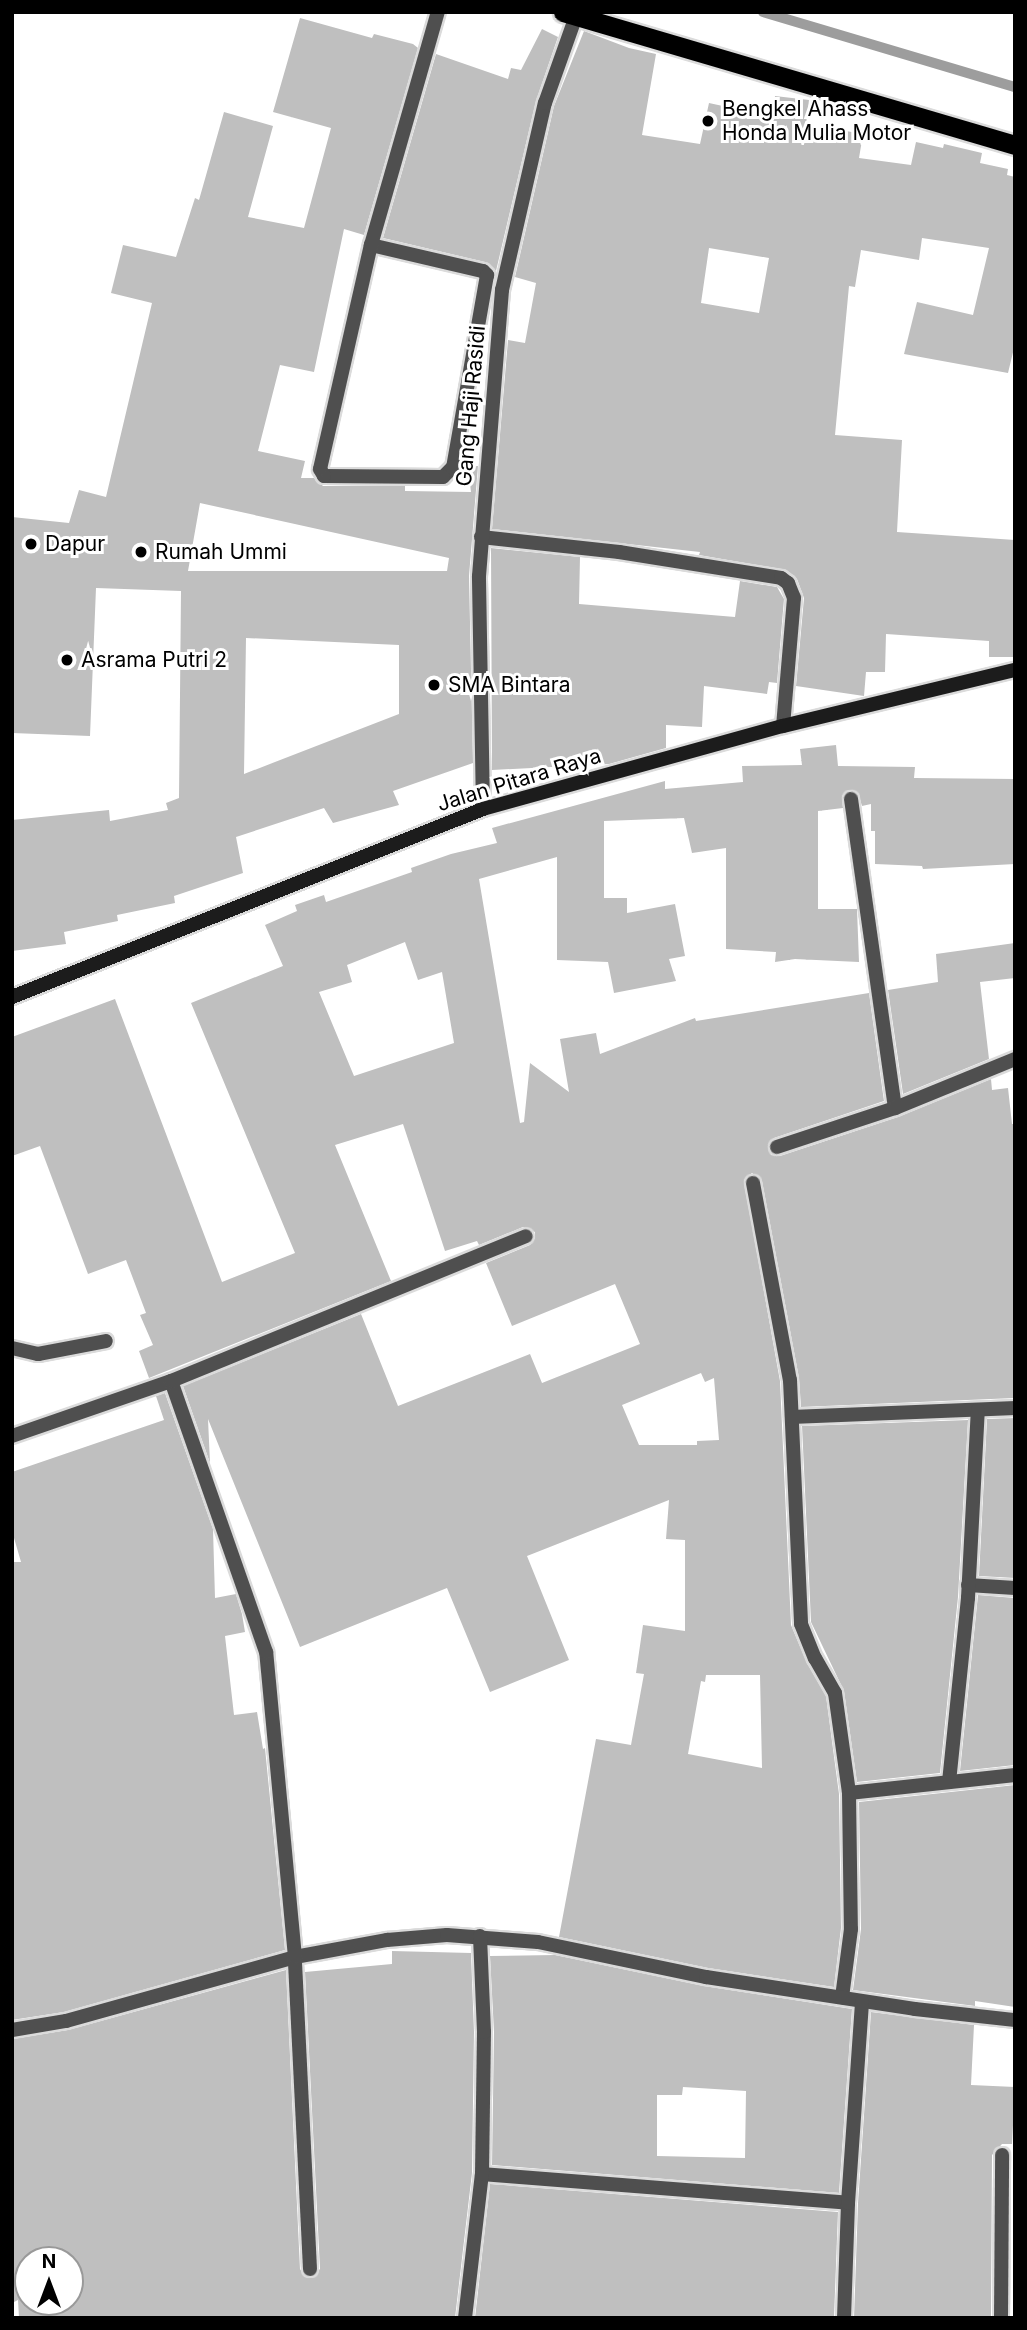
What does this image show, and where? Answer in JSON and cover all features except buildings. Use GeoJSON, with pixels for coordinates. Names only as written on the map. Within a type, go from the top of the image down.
{"type":"FeatureCollection","features":[{"type":"Feature","properties":{"kind":"highway"},"geometry":{"type":"LineString","coordinates":[[569,14],[1015,145]]}},
{"type":"Feature","properties":{"kind":"main road","name":"Jalan Pitara Raya"},"geometry":{"type":"LineString","coordinates":[[12,997],[483,809],[783,726],[1015,670]]}},
{"type":"Feature","properties":{"kind":"street"},"geometry":{"type":"LineString","coordinates":[[371,245],[483,271],[487,275],[453,467],[450,473],[443,477],[324,476],[320,463],[371,245],[439,12]]}},
{"type":"Feature","properties":{"kind":"street","name":"Gang Haji Rasidi"},"geometry":{"type":"LineString","coordinates":[[483,809],[481,537],[502,290],[545,103],[569,14]]}},
{"type":"Feature","properties":{"kind":"street"},"geometry":{"type":"LineString","coordinates":[[481,537],[619,552],[780,578],[789,583],[794,598],[783,726]]}},
{"type":"Feature","properties":{"kind":"street"},"geometry":{"type":"LineString","coordinates":[[851,799],[895,1108]]}},
{"type":"Feature","properties":{"kind":"street"},"geometry":{"type":"LineString","coordinates":[[776,1147],[895,1108],[1015,1059]]}},
{"type":"Feature","properties":{"kind":"street"},"geometry":{"type":"LineString","coordinates":[[752,1183],[790,1380],[801,1624],[815,1658],[835,1693],[849,1793],[851,1929],[842,1997]]}},
{"type":"Feature","properties":{"kind":"street"},"geometry":{"type":"LineString","coordinates":[[12,1436],[171,1381],[526,1236]]}},
{"type":"Feature","properties":{"kind":"street"},"geometry":{"type":"LineString","coordinates":[[12,1348],[38,1354],[106,1341]]}},
{"type":"Feature","properties":{"kind":"street"},"geometry":{"type":"LineString","coordinates":[[171,1381],[266,1652],[295,1957],[310,2269]]}},
{"type":"Feature","properties":{"kind":"street"},"geometry":{"type":"LineString","coordinates":[[792,1417],[1015,1408]]}},
{"type":"Feature","properties":{"kind":"street"},"geometry":{"type":"LineString","coordinates":[[949,1782],[968,1585],[978,1410]]}},
{"type":"Feature","properties":{"kind":"street"},"geometry":{"type":"LineString","coordinates":[[968,1585],[1015,1588]]}},
{"type":"Feature","properties":{"kind":"street"},"geometry":{"type":"LineString","coordinates":[[849,1793],[1015,1775]]}},
{"type":"Feature","properties":{"kind":"street"},"geometry":{"type":"LineString","coordinates":[[465,2318],[482,2174],[484,2032],[481,1936]]}},
{"type":"Feature","properties":{"kind":"street"},"geometry":{"type":"LineString","coordinates":[[12,2030],[66,2021],[295,1957],[387,1940],[481,1936],[537,1942],[706,1977],[862,2001],[1015,2020]]}},
{"type":"Feature","properties":{"kind":"street"},"geometry":{"type":"LineString","coordinates":[[844,2318],[848,2203],[862,2001]]}},
{"type":"Feature","properties":{"kind":"street"},"geometry":{"type":"LineString","coordinates":[[1001,2318],[1002,2155]]}},
{"type":"Feature","properties":{"kind":"street"},"geometry":{"type":"LineString","coordinates":[[482,2174],[848,2203]]}},
{"type":"Feature","properties":{"kind":"waterway"},"geometry":{"type":"LineString","coordinates":[[763,12],[1015,87]]}},
{"type":"Feature","properties":{"kind":"place","name":"Bengkel Ahass Honda Mulia Motor"},"geometry":{"type":"Point","coordinates":[708,121]}},
{"type":"Feature","properties":{"kind":"place","name":"Dapur"},"geometry":{"type":"Point","coordinates":[31,544]}},
{"type":"Feature","properties":{"kind":"place","name":"Rumah Ummi"},"geometry":{"type":"Point","coordinates":[141,552]}},
{"type":"Feature","properties":{"kind":"place","name":"Asrama Putri 2"},"geometry":{"type":"Point","coordinates":[67,660]}},
{"type":"Feature","properties":{"kind":"place","name":"SMA Bintara"},"geometry":{"type":"Point","coordinates":[434,685]}}]}
